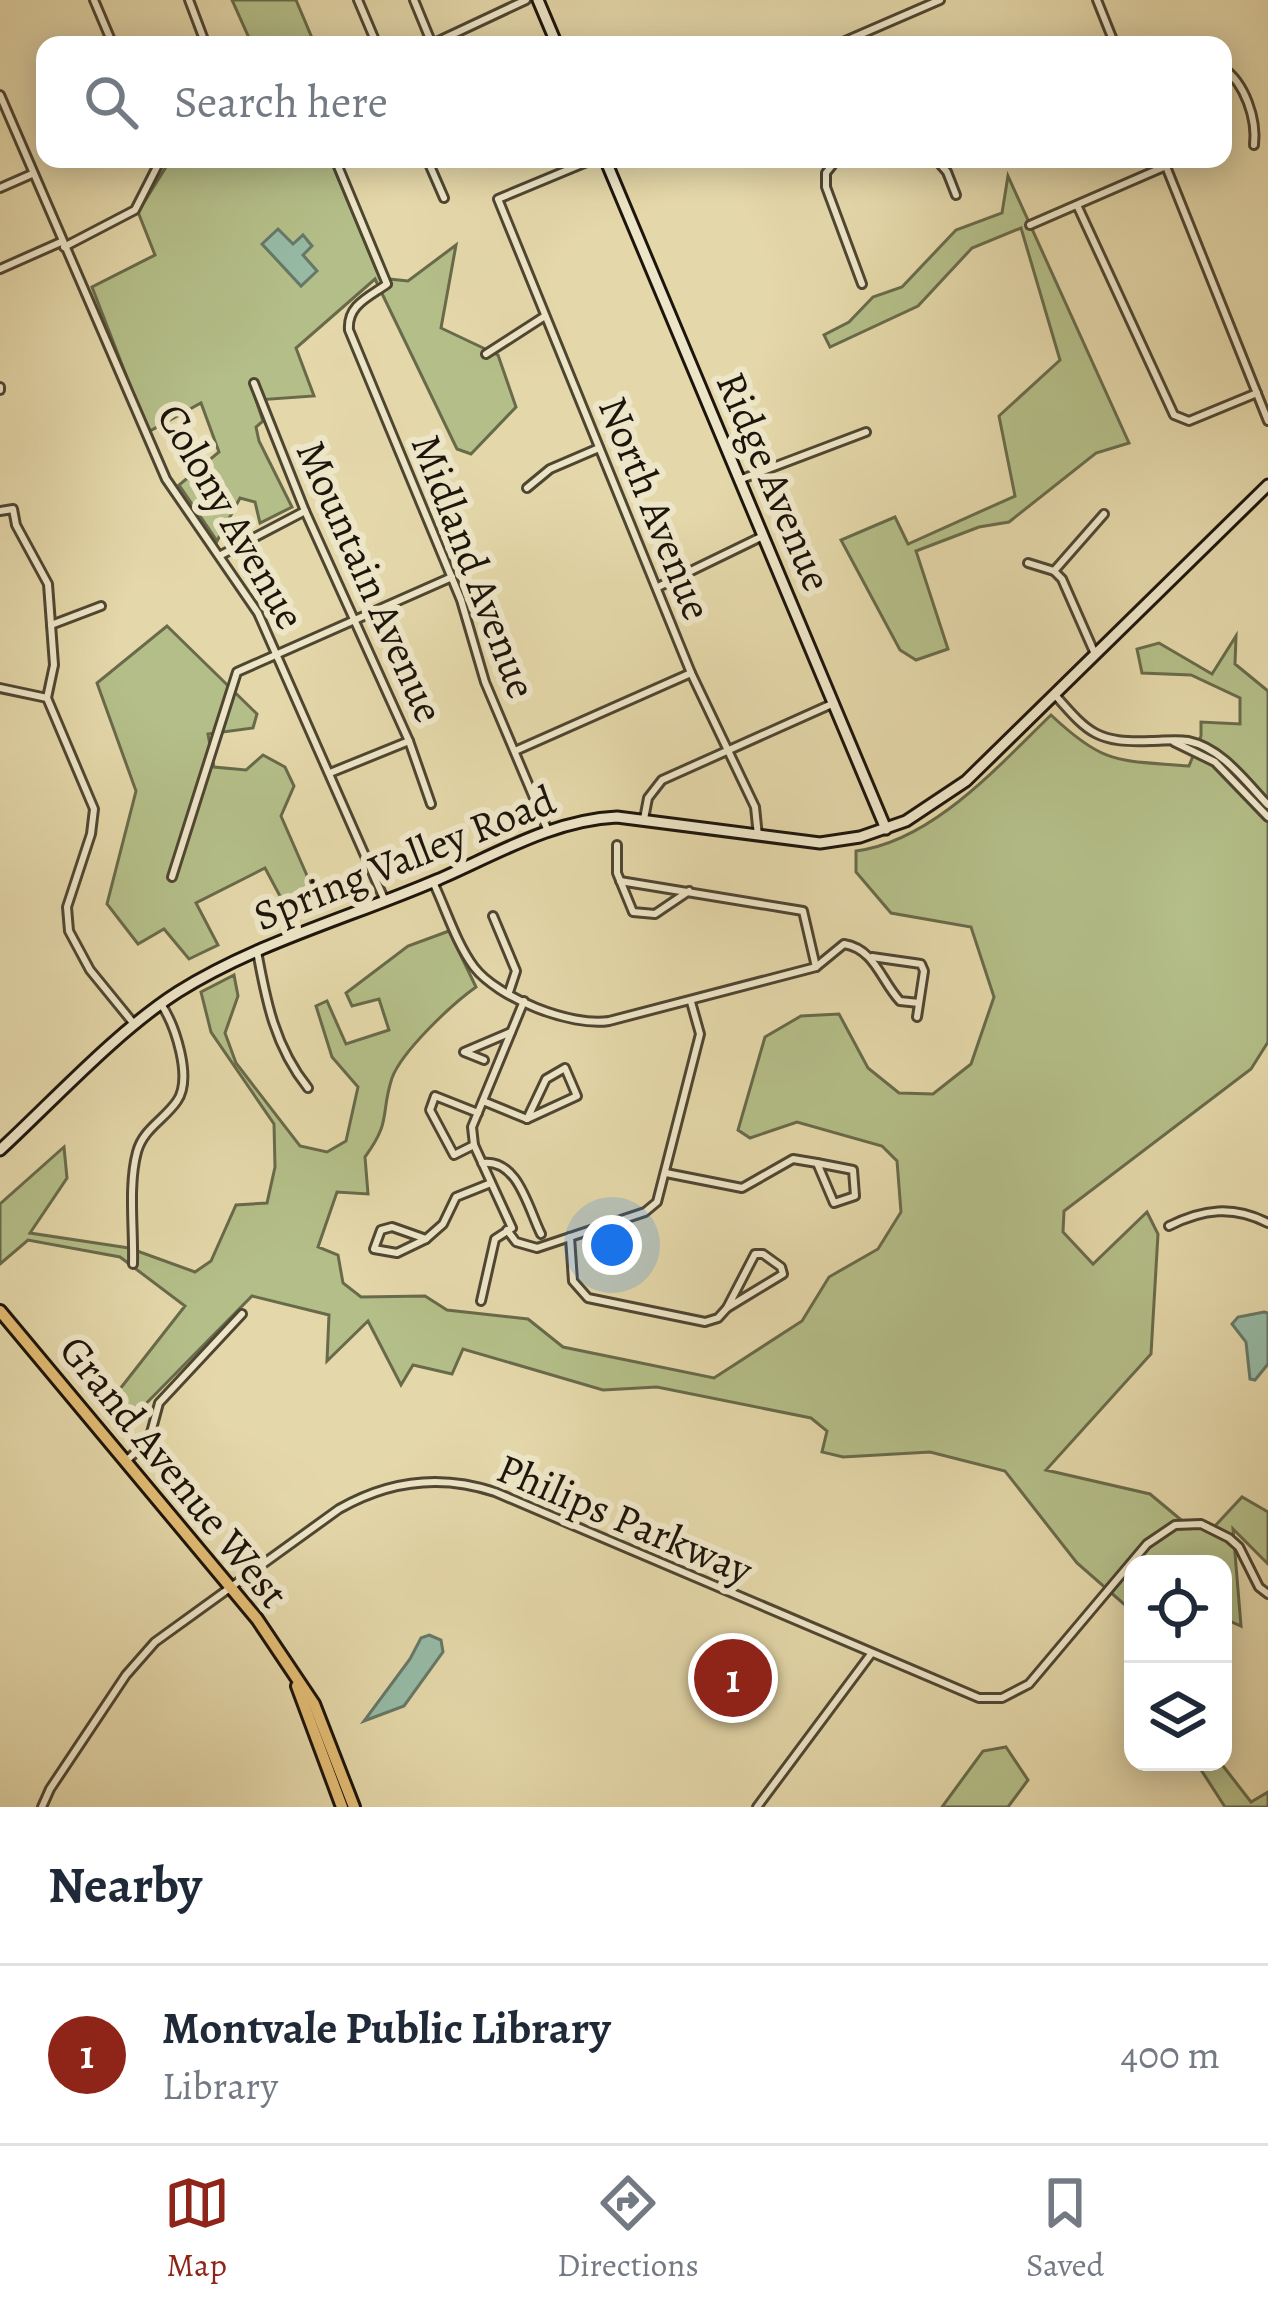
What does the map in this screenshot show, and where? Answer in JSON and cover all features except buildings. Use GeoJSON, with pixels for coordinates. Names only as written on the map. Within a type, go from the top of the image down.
{"type":"FeatureCollection","features":[{"type":"Feature","properties":{"kind":"main road","name":"Grand Avenue West"},"geometry":{"type":"LineString","coordinates":[[0,1311],[232,1585],[314,1704],[354,1807]]}},
{"type":"Feature","properties":{"kind":"main road","name":"Grand Avenue West"},"geometry":{"type":"LineString","coordinates":[[294,1678],[341,1807]]}},
{"type":"Feature","properties":{"kind":"street"},"geometry":{"type":"LineString","coordinates":[[94,0],[109,36]]}},
{"type":"Feature","properties":{"kind":"street"},"geometry":{"type":"LineString","coordinates":[[189,0],[203,36]]}},
{"type":"Feature","properties":{"kind":"street"},"geometry":{"type":"LineString","coordinates":[[358,0],[373,36]]}},
{"type":"Feature","properties":{"kind":"street"},"geometry":{"type":"LineString","coordinates":[[414,0],[428,36]]}},
{"type":"Feature","properties":{"kind":"street"},"geometry":{"type":"LineString","coordinates":[[450,36],[526,0]]}},
{"type":"Feature","properties":{"kind":"street"},"geometry":{"type":"LineString","coordinates":[[538,0],[553,36]]}},
{"type":"Feature","properties":{"kind":"street"},"geometry":{"type":"LineString","coordinates":[[857,36],[940,0]]}},
{"type":"Feature","properties":{"kind":"street"},"geometry":{"type":"LineString","coordinates":[[1096,0],[1111,36]]}},
{"type":"Feature","properties":{"kind":"street"},"geometry":{"type":"LineString","coordinates":[[1232,77],[1256,129],[1255,145]]}},
{"type":"Feature","properties":{"kind":"street","name":"Colony Avenue"},"geometry":{"type":"LineString","coordinates":[[0,95],[166,479],[258,613],[385,901]]}},
{"type":"Feature","properties":{"kind":"street"},"geometry":{"type":"LineString","coordinates":[[0,269],[135,210],[157,168]]}},
{"type":"Feature","properties":{"kind":"street","name":"Midland Avenue"},"geometry":{"type":"LineString","coordinates":[[339,168],[387,284],[355,306],[348,323],[452,578],[485,682],[548,830]]}},
{"type":"Feature","properties":{"kind":"street"},"geometry":{"type":"LineString","coordinates":[[431,168],[444,198]]}},
{"type":"Feature","properties":{"kind":"street","name":"North Avenue"},"geometry":{"type":"LineString","coordinates":[[573,168],[498,200],[691,673],[755,807],[758,837]]}},
{"type":"Feature","properties":{"kind":"street","name":"Ridge Avenue"},"geometry":{"type":"LineString","coordinates":[[608,168],[886,829]]}},
{"type":"Feature","properties":{"kind":"street"},"geometry":{"type":"LineString","coordinates":[[830,168],[826,187],[862,284]]}},
{"type":"Feature","properties":{"kind":"street"},"geometry":{"type":"LineString","coordinates":[[943,168],[956,195]]}},
{"type":"Feature","properties":{"kind":"street"},"geometry":{"type":"LineString","coordinates":[[1030,225],[1154,168]]}},
{"type":"Feature","properties":{"kind":"street"},"geometry":{"type":"LineString","coordinates":[[1166,168],[1268,421]]}},
{"type":"Feature","properties":{"kind":"street"},"geometry":{"type":"LineString","coordinates":[[0,188],[32,175]]}},
{"type":"Feature","properties":{"kind":"street"},"geometry":{"type":"LineString","coordinates":[[1077,205],[1174,416],[1190,421],[1257,393]]}},
{"type":"Feature","properties":{"kind":"street"},"geometry":{"type":"LineString","coordinates":[[486,354],[545,316]]}},
{"type":"Feature","properties":{"kind":"street","name":"Mountain Avenue"},"geometry":{"type":"LineString","coordinates":[[254,383],[305,511],[409,741],[431,804]]}},
{"type":"Feature","properties":{"kind":"street"},"geometry":{"type":"LineString","coordinates":[[739,480],[866,433]]}},
{"type":"Feature","properties":{"kind":"street"},"geometry":{"type":"LineString","coordinates":[[527,488],[550,469],[599,448]]}},
{"type":"Feature","properties":{"kind":"street","name":"Spring Valley Road"},"geometry":{"type":"LineString","coordinates":[[0,1150],[161,1004],[257,951],[434,882],[548,830],[595,818],[644,819],[820,843],[886,829],[924,810],[965,781],[1268,485]]}},
{"type":"Feature","properties":{"kind":"street"},"geometry":{"type":"LineString","coordinates":[[0,511],[13,509],[16,525],[45,573],[53,665],[47,698],[94,809],[68,907],[69,931],[90,970],[135,1026]]}},
{"type":"Feature","properties":{"kind":"street"},"geometry":{"type":"LineString","coordinates":[[221,555],[305,511]]}},
{"type":"Feature","properties":{"kind":"street"},"geometry":{"type":"LineString","coordinates":[[1054,571],[1104,514]]}},
{"type":"Feature","properties":{"kind":"street"},"geometry":{"type":"LineString","coordinates":[[657,588],[763,536]]}},
{"type":"Feature","properties":{"kind":"street"},"geometry":{"type":"LineString","coordinates":[[1028,563],[1054,571],[1068,588],[1095,654]]}},
{"type":"Feature","properties":{"kind":"street"},"geometry":{"type":"LineString","coordinates":[[172,877],[237,672],[452,578]]}},
{"type":"Feature","properties":{"kind":"street"},"geometry":{"type":"LineString","coordinates":[[51,626],[101,606]]}},
{"type":"Feature","properties":{"kind":"street"},"geometry":{"type":"LineString","coordinates":[[515,751],[691,673]]}},
{"type":"Feature","properties":{"kind":"street"},"geometry":{"type":"LineString","coordinates":[[0,688],[47,698]]}},
{"type":"Feature","properties":{"kind":"street"},"geometry":{"type":"LineString","coordinates":[[1054,694],[1098,737],[1122,742],[1190,741],[1208,749],[1268,805]]}},
{"type":"Feature","properties":{"kind":"street"},"geometry":{"type":"LineString","coordinates":[[644,819],[648,798],[662,780],[833,704]]}},
{"type":"Feature","properties":{"kind":"street"},"geometry":{"type":"LineString","coordinates":[[1170,740],[1215,762],[1268,818]]}},
{"type":"Feature","properties":{"kind":"street"},"geometry":{"type":"LineString","coordinates":[[330,773],[409,741]]}},
{"type":"Feature","properties":{"kind":"street"},"geometry":{"type":"LineString","coordinates":[[617,844],[620,881],[628,907],[638,916],[655,914],[689,891]]}},
{"type":"Feature","properties":{"kind":"street"},"geometry":{"type":"LineString","coordinates":[[620,881],[803,911],[816,967]]}},
{"type":"Feature","properties":{"kind":"street"},"geometry":{"type":"LineString","coordinates":[[434,882],[477,971],[524,1001],[586,1023],[691,1002],[816,967],[844,944],[869,955],[895,997],[906,1004],[919,1004]]}},
{"type":"Feature","properties":{"kind":"street"},"geometry":{"type":"LineString","coordinates":[[494,916],[516,971],[508,992]]}},
{"type":"Feature","properties":{"kind":"street"},"geometry":{"type":"LineString","coordinates":[[257,951],[276,1033],[290,1065],[308,1088]]}},
{"type":"Feature","properties":{"kind":"street"},"geometry":{"type":"LineString","coordinates":[[869,955],[921,964],[917,1018]]}},
{"type":"Feature","properties":{"kind":"street"},"geometry":{"type":"LineString","coordinates":[[481,1301],[496,1239],[512,1228],[474,1144],[472,1127],[524,1001]]}},
{"type":"Feature","properties":{"kind":"street"},"geometry":{"type":"LineString","coordinates":[[507,1230],[516,1242],[530,1248],[651,1208],[661,1195],[700,1034],[691,1002]]}},
{"type":"Feature","properties":{"kind":"street"},"geometry":{"type":"LineString","coordinates":[[133,1264],[137,1151],[146,1133],[176,1104],[184,1087],[171,1021],[161,1004]]}},
{"type":"Feature","properties":{"kind":"street"},"geometry":{"type":"LineString","coordinates":[[484,1060],[464,1052],[511,1032]]}},
{"type":"Feature","properties":{"kind":"street"},"geometry":{"type":"LineString","coordinates":[[482,1101],[527,1119],[577,1096],[565,1068],[546,1078],[527,1119]]}},
{"type":"Feature","properties":{"kind":"street"},"geometry":{"type":"LineString","coordinates":[[474,1144],[454,1155],[430,1110],[435,1096],[478,1113]]}},
{"type":"Feature","properties":{"kind":"street"},"geometry":{"type":"LineString","coordinates":[[666,1173],[742,1189],[794,1159],[817,1162],[853,1170],[855,1196],[834,1203],[817,1162]]}},
{"type":"Feature","properties":{"kind":"street"},"geometry":{"type":"LineString","coordinates":[[482,1163],[496,1162],[508,1168],[541,1234]]}},
{"type":"Feature","properties":{"kind":"street"},"geometry":{"type":"LineString","coordinates":[[426,1239],[385,1228],[374,1250],[397,1253],[426,1239],[443,1224],[456,1198],[491,1183]]}},
{"type":"Feature","properties":{"kind":"street"},"geometry":{"type":"LineString","coordinates":[[1169,1226],[1220,1210],[1246,1213],[1268,1223]]}},
{"type":"Feature","properties":{"kind":"street"},"geometry":{"type":"LineString","coordinates":[[570,1237],[573,1281],[588,1298],[705,1322],[718,1318],[727,1308],[755,1254],[781,1267],[781,1277],[727,1308]]}},
{"type":"Feature","properties":{"kind":"street"},"geometry":{"type":"LineString","coordinates":[[127,1460],[149,1441],[159,1403],[242,1314]]}},
{"type":"Feature","properties":{"kind":"street","name":"Philips Parkway"},"geometry":{"type":"LineString","coordinates":[[42,1807],[139,1659],[164,1634],[361,1497],[417,1482],[457,1483],[505,1496],[970,1696],[990,1699],[1011,1695],[1029,1684],[1147,1544],[1182,1523],[1210,1527],[1229,1538],[1268,1594]]}},
{"type":"Feature","properties":{"kind":"street"},"geometry":{"type":"LineString","coordinates":[[757,1807],[871,1654]]}},
{"type":"Feature","properties":{"kind":"shaded area"},"geometry":{"type":"Polygon","coordinates":[[[232,0],[296,0],[311,36],[248,36],[232,0]]]}},
{"type":"Feature","properties":{"kind":"shaded area"},"geometry":{"type":"Polygon","coordinates":[[[165,168],[334,168],[380,278],[408,281],[456,245],[441,328],[498,355],[516,407],[471,454],[457,449],[375,279],[296,348],[314,396],[256,400],[263,421],[256,427],[259,441],[292,507],[260,523],[255,502],[240,498],[217,541],[179,485],[219,452],[201,403],[148,432],[92,287],[155,255],[138,212],[165,168]]]}},
{"type":"Feature","properties":{"kind":"shaded area"},"geometry":{"type":"Polygon","coordinates":[[[1008,176],[1129,443],[1096,453],[1009,522],[979,527],[916,551],[948,649],[916,660],[900,650],[841,540],[895,517],[908,544],[1015,496],[999,416],[1060,360],[1021,228],[972,248],[918,306],[830,347],[824,335],[849,322],[873,297],[902,287],[956,230],[1002,213],[1008,176]]]}},
{"type":"Feature","properties":{"kind":"shaded area"},"geometry":{"type":"Polygon","coordinates":[[[278,229],[293,244],[303,235],[312,246],[303,255],[317,271],[301,286],[262,244],[278,229]]]}},
{"type":"Feature","properties":{"kind":"shaded area"},"geometry":{"type":"Polygon","coordinates":[[[167,626],[257,714],[253,728],[208,734],[214,767],[246,770],[263,755],[285,767],[294,786],[281,816],[319,903],[289,913],[265,868],[196,903],[218,945],[189,959],[164,929],[138,944],[107,904],[136,791],[97,683],[167,626]]]}},
{"type":"Feature","properties":{"kind":"shaded area"},"geometry":{"type":"Polygon","coordinates":[[[1236,636],[1235,664],[1268,691],[1268,1042],[1251,1069],[1064,1211],[1063,1232],[1093,1264],[1147,1212],[1158,1234],[1151,1354],[1046,1470],[1150,1494],[1186,1524],[1214,1527],[1242,1497],[1268,1512],[1268,1564],[1233,1529],[1241,1626],[1232,1622],[1232,1555],[1124,1555],[1124,1604],[1077,1563],[1005,1471],[930,1452],[843,1457],[822,1452],[827,1431],[811,1418],[657,1387],[603,1390],[463,1349],[452,1374],[413,1365],[401,1385],[368,1321],[327,1361],[329,1315],[252,1296],[122,1428],[105,1408],[185,1306],[120,1257],[28,1240],[0,1264],[0,1204],[64,1147],[67,1178],[30,1233],[129,1248],[195,1272],[211,1261],[236,1205],[267,1203],[275,1167],[274,1124],[211,1032],[201,992],[234,975],[238,996],[225,1033],[236,1063],[300,1146],[327,1152],[346,1141],[358,1087],[332,1057],[316,1006],[327,1001],[346,1044],[389,1030],[379,999],[352,1006],[346,993],[408,946],[449,931],[476,987],[429,1029],[397,1067],[382,1126],[365,1157],[368,1194],[337,1192],[318,1247],[338,1255],[343,1283],[361,1297],[425,1296],[447,1310],[528,1319],[563,1347],[714,1378],[802,1321],[829,1277],[878,1249],[901,1212],[897,1161],[882,1146],[797,1122],[750,1138],[738,1130],[765,1037],[801,1016],[839,1014],[868,1068],[899,1093],[933,1094],[971,1064],[994,997],[971,927],[891,913],[856,872],[856,851],[912,833],[938,817],[1051,715],[1100,752],[1145,763],[1189,766],[1201,736],[1201,722],[1240,724],[1240,698],[1191,675],[1142,673],[1137,649],[1159,643],[1212,674],[1236,636]]]}},
{"type":"Feature","properties":{"kind":"shaded area"},"geometry":{"type":"Polygon","coordinates":[[[1268,1313],[1268,1364],[1255,1380],[1250,1379],[1246,1342],[1232,1324],[1238,1317],[1268,1313]]]}},
{"type":"Feature","properties":{"kind":"shaded area"},"geometry":{"type":"Polygon","coordinates":[[[429,1635],[441,1640],[443,1652],[404,1706],[364,1721],[421,1638],[429,1635]]]}},
{"type":"Feature","properties":{"kind":"shaded area"},"geometry":{"type":"Polygon","coordinates":[[[1006,1747],[1028,1780],[1008,1807],[942,1807],[983,1751],[1006,1747]]]}},
{"type":"Feature","properties":{"kind":"shaded area"},"geometry":{"type":"Polygon","coordinates":[[[1202,1771],[1227,1771],[1251,1802],[1268,1792],[1268,1807],[1225,1807],[1202,1771]]]}},
{"type":"Feature","properties":{"kind":"place","name":"Montvale Public Library"},"geometry":{"type":"Point","coordinates":[733,1678]}}]}
